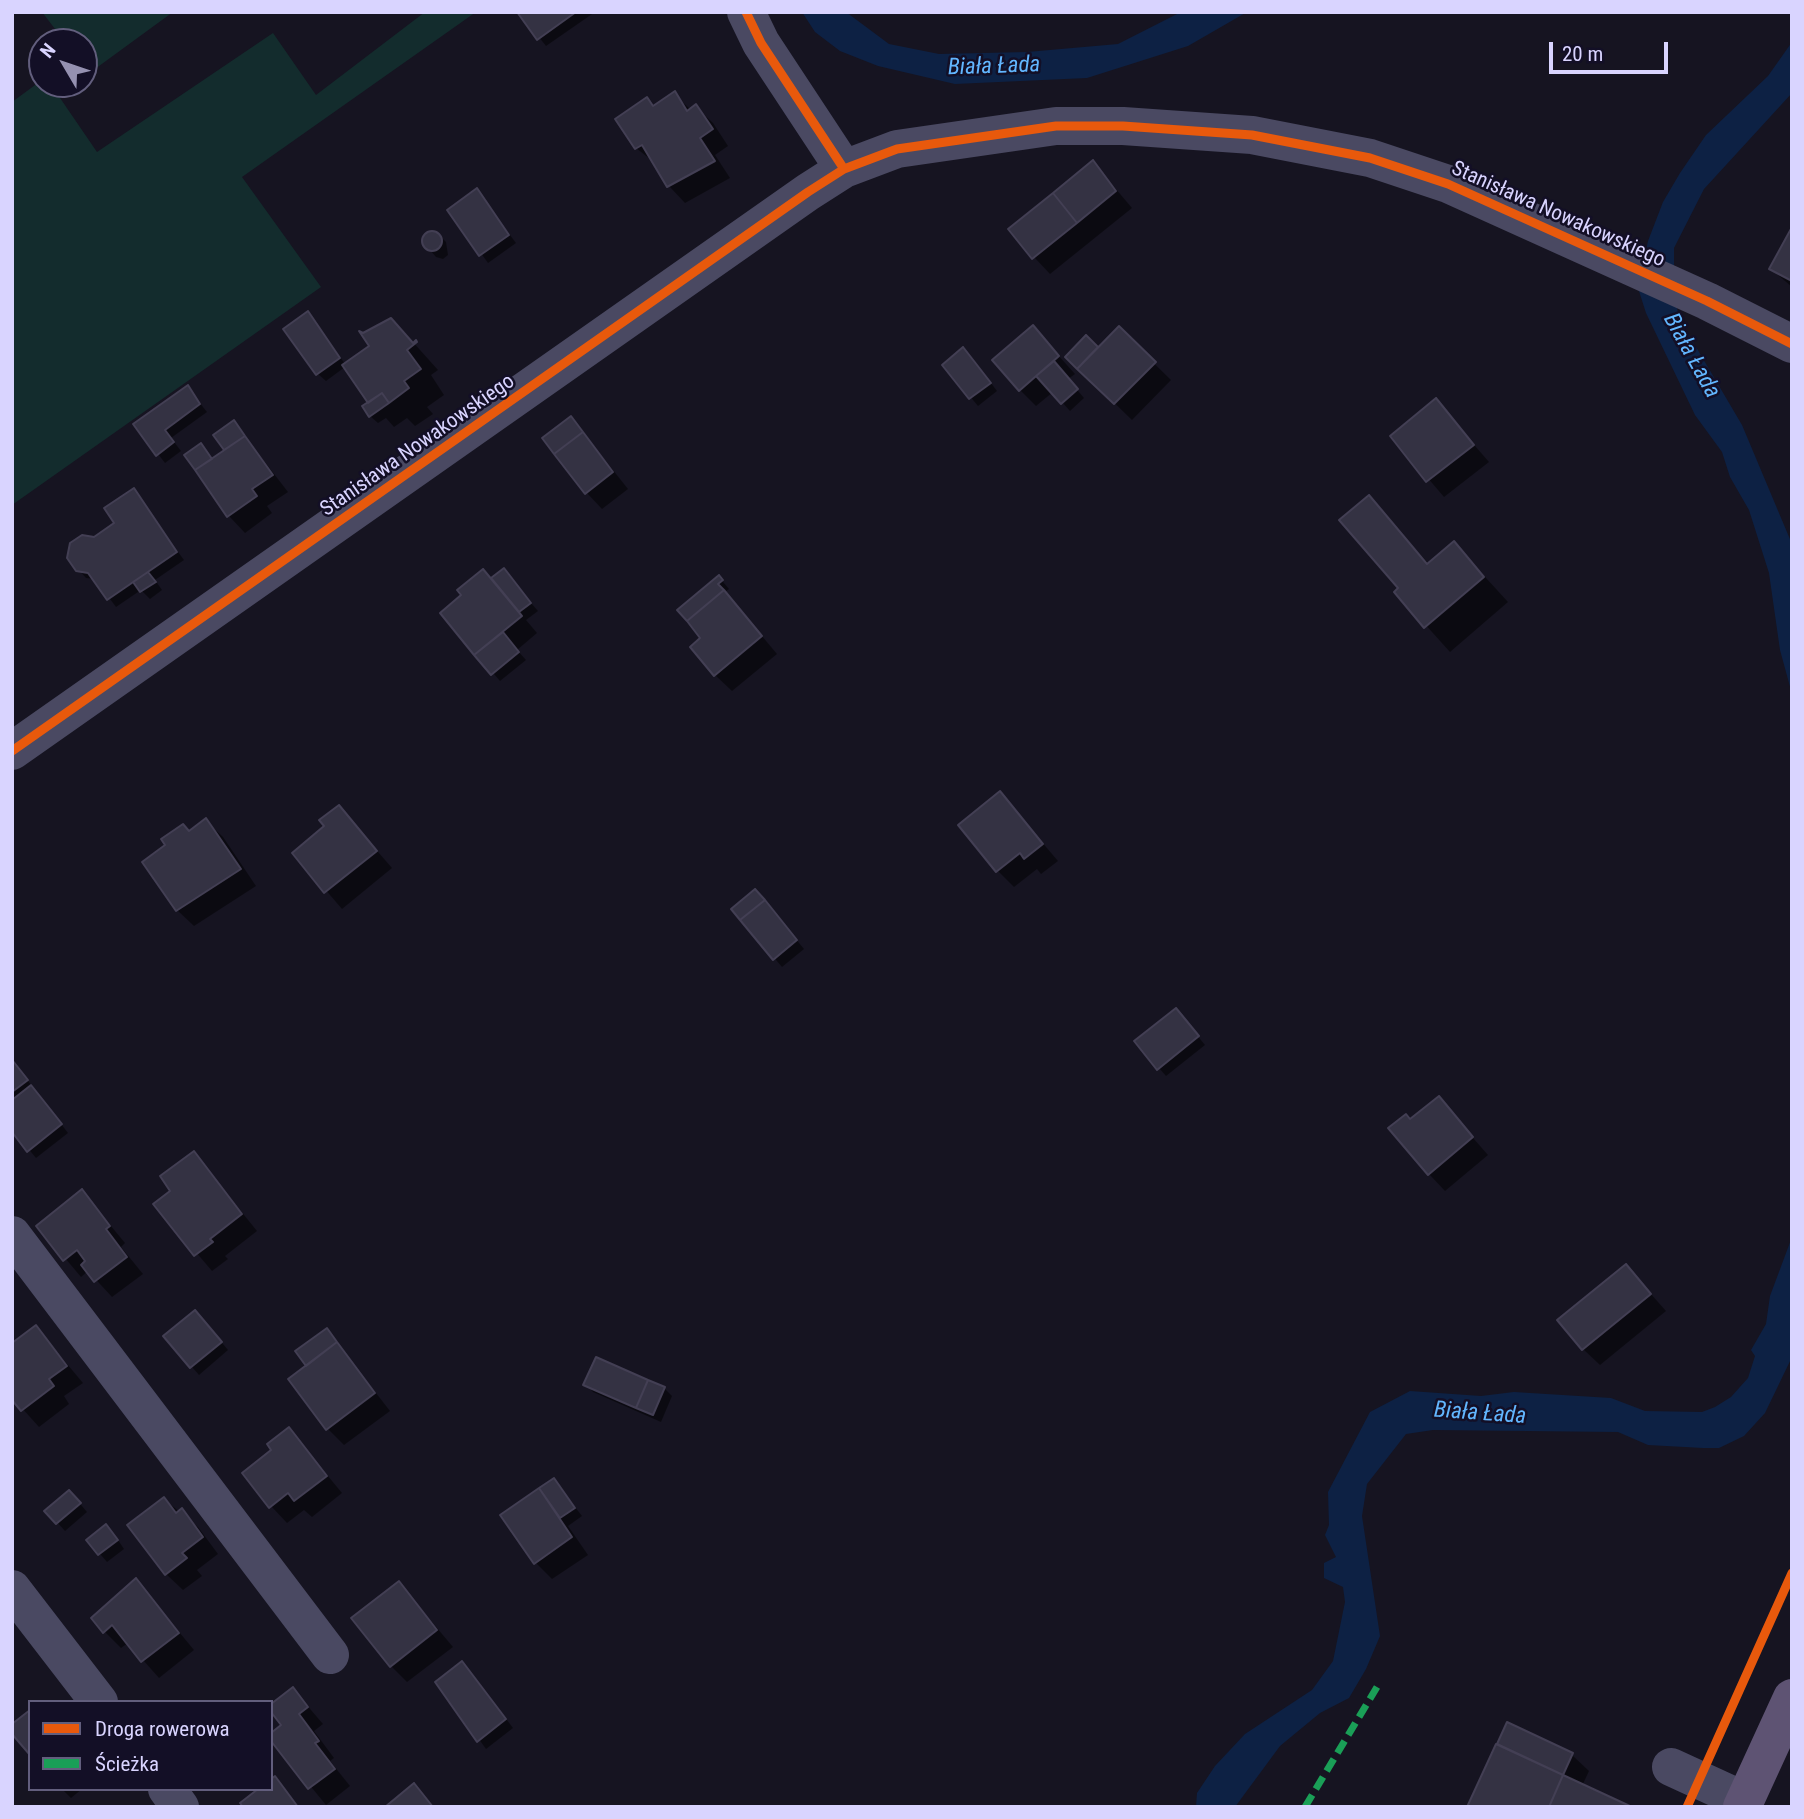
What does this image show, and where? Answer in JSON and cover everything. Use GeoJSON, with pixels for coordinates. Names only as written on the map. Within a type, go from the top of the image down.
{"type":"FeatureCollection","features":[{"type":"Feature","properties":{"kind":"main road"},"geometry":{"type":"LineString","coordinates":[[1744,1804],[1792,1698]]}},
{"type":"Feature","properties":{"kind":"street"},"geometry":{"type":"LineString","coordinates":[[746,12],[761,43],[844,169]]}},
{"type":"Feature","properties":{"kind":"street","name":"Stanisława Nowakowskiego"},"geometry":{"type":"LineString","coordinates":[[12,751],[437,455],[714,257],[844,169],[897,149],[1056,126],[1123,126],[1252,135],[1370,158],[1448,184],[1707,301],[1792,344]]}},
{"type":"Feature","properties":{"kind":"street"},"geometry":{"type":"LineString","coordinates":[[12,1235],[330,1654]]}},
{"type":"Feature","properties":{"kind":"street"},"geometry":{"type":"LineString","coordinates":[[12,1589],[97,1700]]}},
{"type":"Feature","properties":{"kind":"street"},"geometry":{"type":"LineString","coordinates":[[1671,1767],[1744,1804]]}},
{"type":"Feature","properties":{"kind":"street"},"geometry":{"type":"LineString","coordinates":[[168,1791],[180,1807]]}},
{"type":"Feature","properties":{"kind":"green space"},"geometry":{"type":"Polygon","coordinates":[[[42,12],[173,12],[98,67],[98,28],[54,28],[42,12]]]}},
{"type":"Feature","properties":{"kind":"green space"},"geometry":{"type":"Polygon","coordinates":[[[425,12],[476,12],[242,177],[321,287],[12,505],[12,102],[28,90],[28,98],[60,98],[97,152],[273,33],[316,95],[425,12]]]}},
{"type":"Feature","properties":{"kind":"water","name":"Biała Łada"},"geometry":{"type":"Polygon","coordinates":[[[802,12],[846,12],[889,44],[939,54],[1027,52],[1118,44],[1181,12],[1247,12],[1188,46],[1087,78],[955,84],[878,66],[840,51],[815,32],[802,12]]]}},
{"type":"Feature","properties":{"kind":"water","name":"Biała Łada"},"geometry":{"type":"Polygon","coordinates":[[[1792,42],[1792,93],[1704,189],[1674,248],[1674,293],[1679,318],[1742,425],[1792,544],[1792,694],[1780,650],[1769,573],[1749,510],[1730,477],[1722,452],[1695,415],[1646,313],[1638,288],[1648,241],[1663,202],[1680,173],[1706,135],[1768,76],[1792,42]]]}},
{"type":"Feature","properties":{"kind":"water","name":"Biała Łada"},"geometry":{"type":"Polygon","coordinates":[[[1792,1237],[1792,1357],[1765,1413],[1744,1436],[1719,1448],[1703,1448],[1648,1445],[1618,1432],[1433,1430],[1406,1434],[1367,1484],[1362,1516],[1380,1636],[1366,1669],[1349,1698],[1320,1713],[1280,1746],[1235,1807],[1196,1807],[1197,1793],[1215,1766],[1245,1734],[1312,1690],[1333,1661],[1345,1602],[1343,1587],[1324,1578],[1324,1563],[1336,1557],[1325,1535],[1329,1525],[1328,1492],[1370,1412],[1410,1391],[1481,1396],[1514,1392],[1611,1398],[1645,1411],[1702,1412],[1715,1407],[1731,1397],[1748,1378],[1755,1356],[1751,1350],[1766,1324],[1770,1296],[1792,1237]]]}},
{"type":"Feature","properties":{"kind":"building"},"geometry":{"type":"Polygon","coordinates":[[[517,12],[576,12],[537,40],[517,12]]]}},
{"type":"Feature","properties":{"kind":"building"},"geometry":{"type":"Polygon","coordinates":[[[675,91],[687,111],[696,104],[713,129],[700,138],[715,161],[667,187],[642,145],[635,149],[615,119],[647,97],[653,106],[675,91]]]}},
{"type":"Feature","properties":{"kind":"building"},"geometry":{"type":"Polygon","coordinates":[[[1093,160],[1116,191],[1077,223],[1053,193],[1093,160]]]}},
{"type":"Feature","properties":{"kind":"building"},"geometry":{"type":"Polygon","coordinates":[[[477,188],[509,235],[479,256],[447,210],[477,188]]]}},
{"type":"Feature","properties":{"kind":"building"},"geometry":{"type":"Polygon","coordinates":[[[1053,193],[1077,223],[1032,259],[1008,229],[1053,193]]]}},
{"type":"Feature","properties":{"kind":"building"},"geometry":{"type":"Polygon","coordinates":[[[1792,227],[1792,281],[1769,269],[1792,227]]]}},
{"type":"Feature","properties":{"kind":"building"},"geometry":{"type":"Polygon","coordinates":[[[432,231],[439,234],[442,241],[439,248],[432,251],[425,248],[422,241],[425,234],[432,231]]]}},
{"type":"Feature","properties":{"kind":"building"},"geometry":{"type":"Polygon","coordinates":[[[308,311],[340,358],[316,375],[283,329],[308,311]]]}},
{"type":"Feature","properties":{"kind":"building"},"geometry":{"type":"Polygon","coordinates":[[[391,318],[413,343],[416,340],[407,350],[421,369],[404,381],[409,388],[389,403],[382,393],[368,403],[342,365],[369,346],[359,331],[363,333],[391,318]]]}},
{"type":"Feature","properties":{"kind":"building"},"geometry":{"type":"Polygon","coordinates":[[[1033,325],[1059,356],[1019,391],[992,360],[1033,325]]]}},
{"type":"Feature","properties":{"kind":"building"},"geometry":{"type":"Polygon","coordinates":[[[1119,326],[1156,362],[1114,404],[1077,369],[1119,326]]]}},
{"type":"Feature","properties":{"kind":"building"},"geometry":{"type":"Polygon","coordinates":[[[1086,335],[1098,347],[1077,369],[1065,357],[1086,335]]]}},
{"type":"Feature","properties":{"kind":"building"},"geometry":{"type":"Polygon","coordinates":[[[963,347],[991,383],[969,399],[942,365],[963,347]]]}},
{"type":"Feature","properties":{"kind":"building"},"geometry":{"type":"Polygon","coordinates":[[[1054,361],[1078,389],[1061,404],[1036,376],[1054,361]]]}},
{"type":"Feature","properties":{"kind":"building"},"geometry":{"type":"Polygon","coordinates":[[[188,385],[200,404],[165,430],[174,442],[156,456],[133,424],[188,385]]]}},
{"type":"Feature","properties":{"kind":"building"},"geometry":{"type":"Polygon","coordinates":[[[382,393],[389,403],[369,417],[362,406],[382,393]]]}},
{"type":"Feature","properties":{"kind":"building"},"geometry":{"type":"Polygon","coordinates":[[[1436,398],[1474,445],[1426,482],[1390,436],[1436,398]]]}},
{"type":"Feature","properties":{"kind":"building"},"geometry":{"type":"Polygon","coordinates":[[[571,416],[583,432],[554,454],[542,438],[571,416]]]}},
{"type":"Feature","properties":{"kind":"building"},"geometry":{"type":"Polygon","coordinates":[[[234,420],[245,436],[224,450],[213,435],[234,420]]]}},
{"type":"Feature","properties":{"kind":"building"},"geometry":{"type":"Polygon","coordinates":[[[583,432],[613,472],[585,494],[554,454],[583,432]]]}},
{"type":"Feature","properties":{"kind":"building"},"geometry":{"type":"Polygon","coordinates":[[[245,436],[273,475],[252,489],[257,496],[227,517],[195,470],[245,436]]]}},
{"type":"Feature","properties":{"kind":"building"},"geometry":{"type":"Polygon","coordinates":[[[201,443],[212,459],[195,470],[184,455],[201,443]]]}},
{"type":"Feature","properties":{"kind":"building"},"geometry":{"type":"Polygon","coordinates":[[[134,488],[177,552],[107,600],[88,573],[76,571],[67,558],[70,543],[82,535],[94,537],[114,523],[104,508],[134,488]]]}},
{"type":"Feature","properties":{"kind":"building"},"geometry":{"type":"Polygon","coordinates":[[[1369,495],[1427,564],[1454,541],[1484,577],[1424,628],[1394,592],[1398,588],[1339,520],[1369,495]]]}},
{"type":"Feature","properties":{"kind":"building"},"geometry":{"type":"Polygon","coordinates":[[[504,568],[531,603],[519,612],[491,578],[504,568]]]}},
{"type":"Feature","properties":{"kind":"building"},"geometry":{"type":"Polygon","coordinates":[[[483,569],[522,616],[474,655],[440,613],[461,595],[457,590],[483,569]]]}},
{"type":"Feature","properties":{"kind":"building"},"geometry":{"type":"Polygon","coordinates":[[[148,572],[156,582],[140,592],[133,582],[148,572]]]}},
{"type":"Feature","properties":{"kind":"building"},"geometry":{"type":"Polygon","coordinates":[[[719,575],[723,580],[718,584],[724,590],[687,621],[677,610],[719,575]]]}},
{"type":"Feature","properties":{"kind":"building"},"geometry":{"type":"Polygon","coordinates":[[[724,590],[762,636],[714,676],[690,647],[700,638],[687,621],[724,590]]]}},
{"type":"Feature","properties":{"kind":"building"},"geometry":{"type":"Polygon","coordinates":[[[503,632],[519,652],[491,675],[474,655],[503,632]]]}},
{"type":"Feature","properties":{"kind":"building"},"geometry":{"type":"Polygon","coordinates":[[[1000,791],[1043,844],[1024,859],[1020,853],[996,872],[958,825],[1000,791]]]}},
{"type":"Feature","properties":{"kind":"building"},"geometry":{"type":"Polygon","coordinates":[[[339,805],[377,851],[324,893],[292,853],[324,826],[319,820],[339,805]]]}},
{"type":"Feature","properties":{"kind":"building"},"geometry":{"type":"Polygon","coordinates":[[[206,818],[241,869],[176,911],[142,862],[165,845],[161,839],[183,824],[189,831],[206,818]]]}},
{"type":"Feature","properties":{"kind":"building"},"geometry":{"type":"Polygon","coordinates":[[[755,889],[765,900],[740,920],[731,909],[755,889]]]}},
{"type":"Feature","properties":{"kind":"building"},"geometry":{"type":"Polygon","coordinates":[[[765,900],[797,940],[773,960],[740,920],[765,900]]]}},
{"type":"Feature","properties":{"kind":"building"},"geometry":{"type":"Polygon","coordinates":[[[1176,1008],[1199,1036],[1157,1070],[1134,1041],[1176,1008]]]}},
{"type":"Feature","properties":{"kind":"building"},"geometry":{"type":"Polygon","coordinates":[[[12,1062],[28,1080],[12,1092],[12,1062]]]}},
{"type":"Feature","properties":{"kind":"building"},"geometry":{"type":"Polygon","coordinates":[[[31,1085],[62,1124],[27,1152],[12,1132],[12,1100],[31,1085]]]}},
{"type":"Feature","properties":{"kind":"building"},"geometry":{"type":"Polygon","coordinates":[[[1439,1096],[1473,1137],[1428,1175],[1388,1128],[1406,1114],[1410,1119],[1439,1096]]]}},
{"type":"Feature","properties":{"kind":"building"},"geometry":{"type":"Polygon","coordinates":[[[194,1151],[242,1214],[210,1239],[213,1242],[194,1256],[153,1204],[170,1191],[160,1176],[194,1151]]]}},
{"type":"Feature","properties":{"kind":"building"},"geometry":{"type":"Polygon","coordinates":[[[82,1189],[110,1226],[106,1229],[127,1257],[94,1282],[81,1265],[85,1261],[77,1250],[63,1261],[36,1226],[82,1189]]]}},
{"type":"Feature","properties":{"kind":"building"},"geometry":{"type":"Polygon","coordinates":[[[1626,1264],[1651,1294],[1582,1350],[1557,1320],[1626,1264]]]}},
{"type":"Feature","properties":{"kind":"building"},"geometry":{"type":"Polygon","coordinates":[[[195,1310],[222,1342],[190,1368],[163,1336],[195,1310]]]}},
{"type":"Feature","properties":{"kind":"building"},"geometry":{"type":"Polygon","coordinates":[[[36,1325],[67,1366],[49,1379],[54,1386],[21,1411],[12,1400],[12,1343],[36,1325]]]}},
{"type":"Feature","properties":{"kind":"building"},"geometry":{"type":"Polygon","coordinates":[[[327,1328],[337,1342],[306,1366],[295,1351],[327,1328]]]}},
{"type":"Feature","properties":{"kind":"building"},"geometry":{"type":"Polygon","coordinates":[[[337,1342],[375,1393],[326,1430],[288,1379],[337,1342]]]}},
{"type":"Feature","properties":{"kind":"building"},"geometry":{"type":"Polygon","coordinates":[[[596,1357],[648,1380],[636,1408],[583,1385],[596,1357]]]}},
{"type":"Feature","properties":{"kind":"building"},"geometry":{"type":"Polygon","coordinates":[[[648,1380],[665,1387],[653,1415],[636,1408],[648,1380]]]}},
{"type":"Feature","properties":{"kind":"building"},"geometry":{"type":"Polygon","coordinates":[[[289,1427],[327,1476],[294,1501],[288,1493],[269,1508],[242,1473],[271,1450],[267,1444],[289,1427]]]}},
{"type":"Feature","properties":{"kind":"building"},"geometry":{"type":"Polygon","coordinates":[[[554,1478],[575,1508],[560,1518],[539,1488],[554,1478]]]}},
{"type":"Feature","properties":{"kind":"building"},"geometry":{"type":"Polygon","coordinates":[[[539,1488],[572,1537],[534,1564],[500,1515],[539,1488]]]}},
{"type":"Feature","properties":{"kind":"building"},"geometry":{"type":"Polygon","coordinates":[[[69,1490],[81,1503],[56,1524],[44,1511],[69,1490]]]}},
{"type":"Feature","properties":{"kind":"building"},"geometry":{"type":"Polygon","coordinates":[[[164,1497],[176,1513],[182,1508],[203,1537],[182,1553],[187,1558],[165,1575],[127,1525],[164,1497]]]}},
{"type":"Feature","properties":{"kind":"building"},"geometry":{"type":"Polygon","coordinates":[[[106,1524],[118,1540],[98,1555],[86,1540],[106,1524]]]}},
{"type":"Feature","properties":{"kind":"building"},"geometry":{"type":"Polygon","coordinates":[[[136,1578],[179,1633],[141,1662],[112,1625],[103,1633],[91,1618],[136,1578]]]}},
{"type":"Feature","properties":{"kind":"building"},"geometry":{"type":"Polygon","coordinates":[[[399,1581],[437,1630],[390,1667],[351,1618],[399,1581]]]}},
{"type":"Feature","properties":{"kind":"building"},"geometry":{"type":"Polygon","coordinates":[[[462,1661],[506,1719],[477,1742],[435,1682],[462,1661]]]}},
{"type":"Feature","properties":{"kind":"building"},"geometry":{"type":"Polygon","coordinates":[[[293,1687],[308,1707],[299,1714],[319,1741],[315,1743],[335,1769],[308,1789],[273,1744],[273,1731],[281,1725],[273,1715],[273,1702],[293,1687]]]}},
{"type":"Feature","properties":{"kind":"building"},"geometry":{"type":"Polygon","coordinates":[[[28,1712],[28,1753],[12,1734],[12,1724],[28,1712]]]}},
{"type":"Feature","properties":{"kind":"building"},"geometry":{"type":"Polygon","coordinates":[[[1507,1722],[1573,1753],[1563,1775],[1497,1744],[1507,1722]]]}},
{"type":"Feature","properties":{"kind":"building"},"geometry":{"type":"Polygon","coordinates":[[[1496,1744],[1563,1775],[1549,1807],[1467,1807],[1496,1744]]]}},
{"type":"Feature","properties":{"kind":"building"},"geometry":{"type":"Polygon","coordinates":[[[1563,1775],[1632,1807],[1549,1807],[1563,1775]]]}},
{"type":"Feature","properties":{"kind":"building"},"geometry":{"type":"Polygon","coordinates":[[[275,1776],[298,1807],[243,1807],[240,1803],[255,1791],[273,1791],[275,1776]]]}},
{"type":"Feature","properties":{"kind":"building"},"geometry":{"type":"Polygon","coordinates":[[[414,1783],[433,1807],[385,1807],[414,1783]]]}},
{"type":"Feature","properties":{"kind":"marked path"},"geometry":{"type":"LineString","coordinates":[[1305,1807],[1377,1687]]}},
{"type":"Feature","properties":{"kind":"cycle path"},"geometry":{"type":"LineString","coordinates":[[746,12],[761,43],[844,169]]}},
{"type":"Feature","properties":{"kind":"cycle path"},"geometry":{"type":"LineString","coordinates":[[12,751],[808,192],[844,169],[897,149],[1056,126],[1123,126],[1252,135],[1370,158],[1448,184],[1707,301],[1792,344]]}},
{"type":"Feature","properties":{"kind":"cycle path"},"geometry":{"type":"LineString","coordinates":[[1687,1807],[1792,1573]]}}]}
